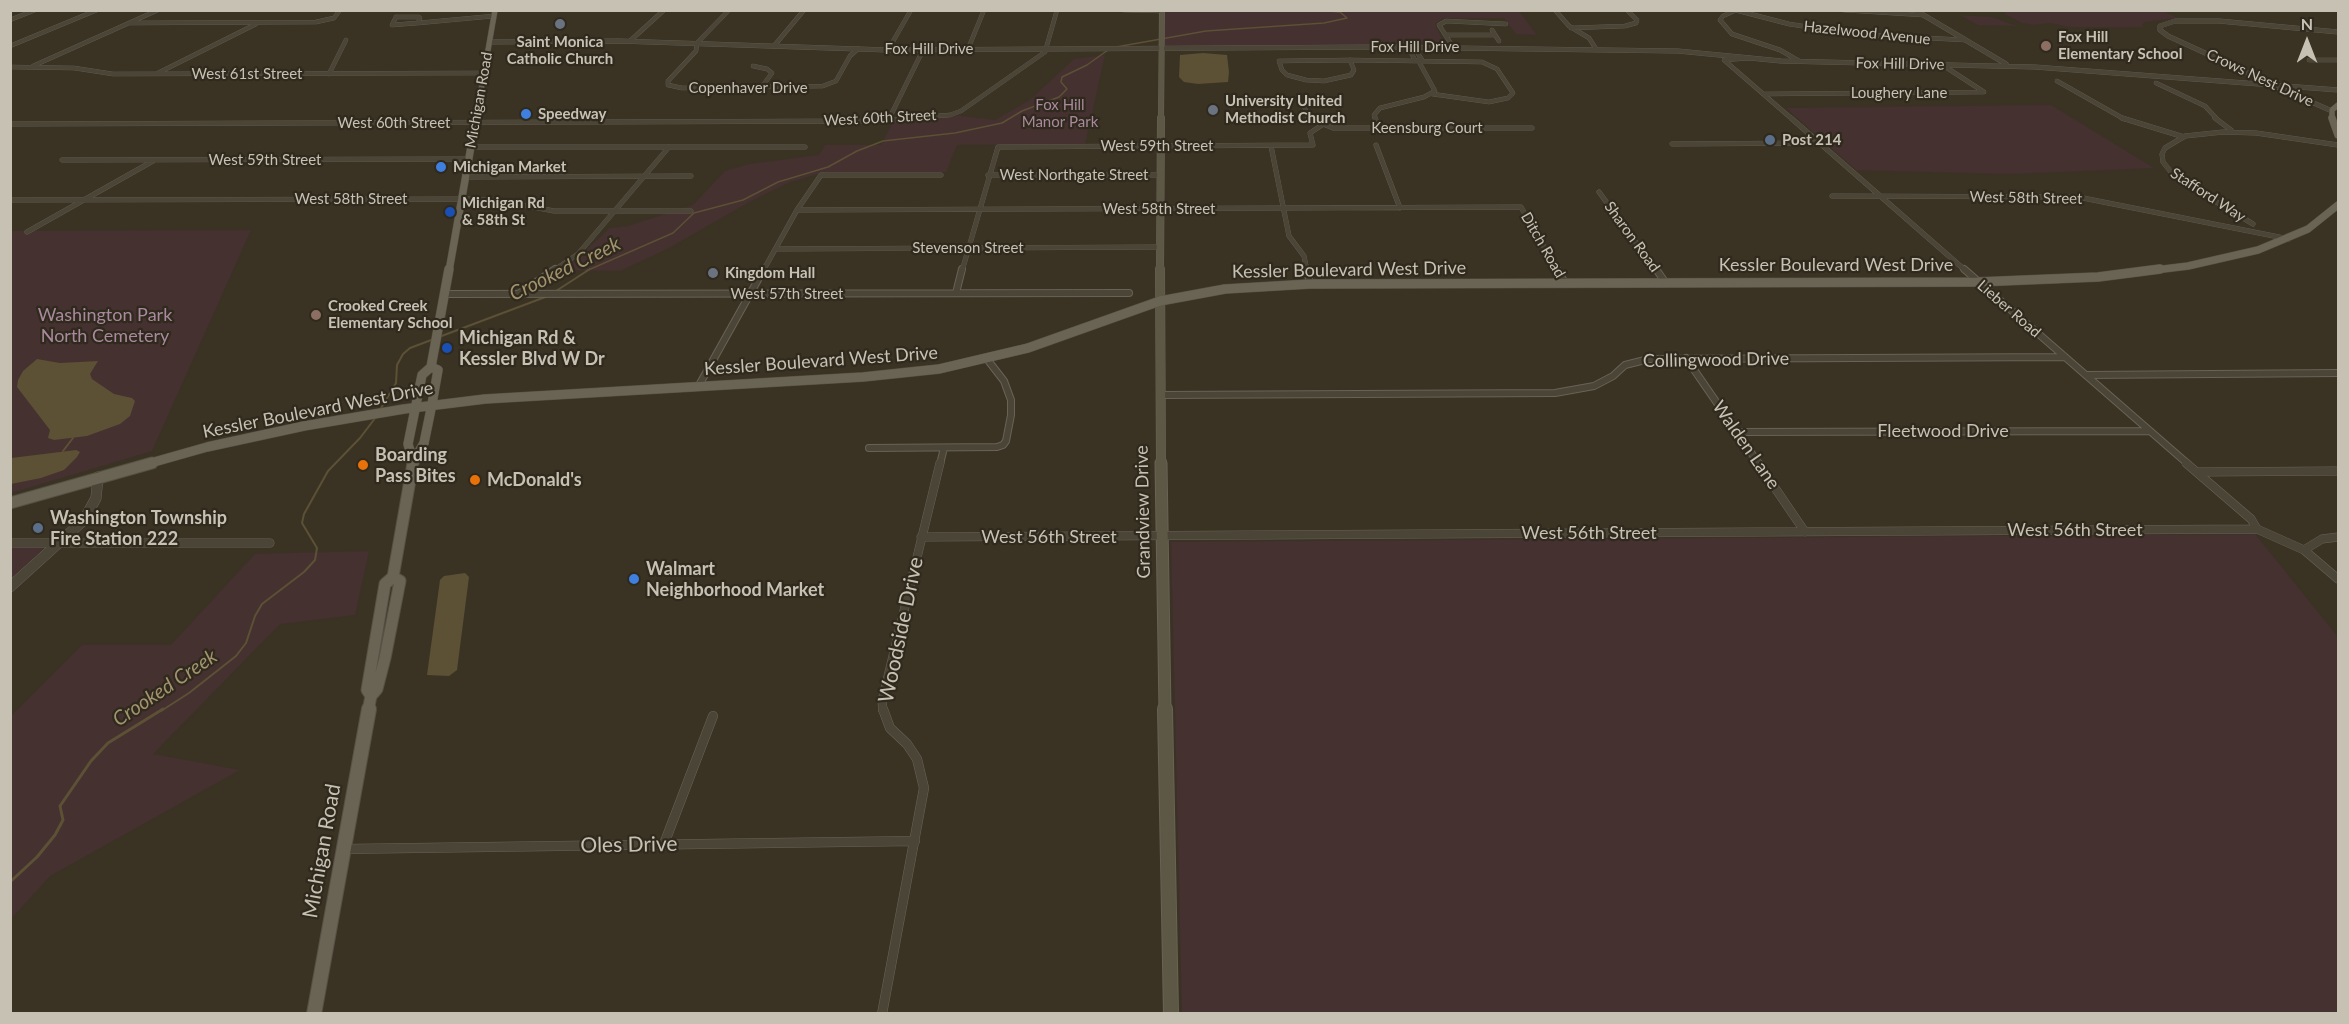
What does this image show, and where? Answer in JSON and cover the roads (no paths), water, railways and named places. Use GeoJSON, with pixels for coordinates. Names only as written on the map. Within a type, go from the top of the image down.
{"type":"FeatureCollection","features":[{"type":"Feature","properties":{"kind":"main road","name":"Grandview Drive"},"geometry":{"type":"LineString","coordinates":[[1162,11],[1161,536],[1170,1014]]}},
{"type":"Feature","properties":{"kind":"main road","name":"Michigan Road"},"geometry":{"type":"LineString","coordinates":[[413,461],[408,444],[423,375],[431,368],[495,13]]}},
{"type":"Feature","properties":{"kind":"main road"},"geometry":{"type":"LineString","coordinates":[[2338,105],[2332,111],[2331,119],[2338,135]]}},
{"type":"Feature","properties":{"kind":"main road","name":"Kessler Boulevard West Drive"},"geometry":{"type":"LineString","coordinates":[[10,503],[218,444],[417,407],[499,398],[890,375],[987,359],[1028,348],[1160,301],[1226,289],[1310,284],[1977,282],[2088,278],[2161,271],[2224,259],[2289,238],[2318,223],[2338,205]]}},
{"type":"Feature","properties":{"kind":"main road","name":"Michigan Road"},"geometry":{"type":"LineString","coordinates":[[314,1014],[371,696],[377,689],[385,658],[400,582],[393,578],[413,461],[424,443],[432,405],[438,370],[431,368]]}},
{"type":"Feature","properties":{"kind":"street"},"geometry":{"type":"LineString","coordinates":[[10,20],[35,10]]}},
{"type":"Feature","properties":{"kind":"street"},"geometry":{"type":"LineString","coordinates":[[10,46],[96,10]]}},
{"type":"Feature","properties":{"kind":"street"},"geometry":{"type":"LineString","coordinates":[[10,74],[158,10]]}},
{"type":"Feature","properties":{"kind":"street"},"geometry":{"type":"LineString","coordinates":[[130,23],[318,22],[335,18],[340,10]]}},
{"type":"Feature","properties":{"kind":"street"},"geometry":{"type":"LineString","coordinates":[[630,41],[664,10]]}},
{"type":"Feature","properties":{"kind":"street"},"geometry":{"type":"LineString","coordinates":[[697,43],[729,10]]}},
{"type":"Feature","properties":{"kind":"street"},"geometry":{"type":"LineString","coordinates":[[774,46],[804,10]]}},
{"type":"Feature","properties":{"kind":"street"},"geometry":{"type":"LineString","coordinates":[[888,50],[911,10]]}},
{"type":"Feature","properties":{"kind":"street"},"geometry":{"type":"LineString","coordinates":[[968,49],[984,10]]}},
{"type":"Feature","properties":{"kind":"street"},"geometry":{"type":"LineString","coordinates":[[1047,49],[1057,10]]}},
{"type":"Feature","properties":{"kind":"street"},"geometry":{"type":"LineString","coordinates":[[1123,10],[1162,11]]}},
{"type":"Feature","properties":{"kind":"street"},"geometry":{"type":"LineString","coordinates":[[1555,10],[1571,28],[1589,38],[1596,49]]}},
{"type":"Feature","properties":{"kind":"street"},"geometry":{"type":"LineString","coordinates":[[1571,28],[1634,24],[1637,20],[1627,10]]}},
{"type":"Feature","properties":{"kind":"street"},"geometry":{"type":"LineString","coordinates":[[1843,10],[1923,15]]}},
{"type":"Feature","properties":{"kind":"street"},"geometry":{"type":"LineString","coordinates":[[1915,10],[2008,66]]}},
{"type":"Feature","properties":{"kind":"street"},"geometry":{"type":"LineString","coordinates":[[1735,11],[1723,16],[1720,20],[1733,34],[1780,50],[1799,61]]}},
{"type":"Feature","properties":{"kind":"street","name":"Hazelwood Avenue"},"geometry":{"type":"LineString","coordinates":[[1735,11],[1836,32],[1899,38],[1965,40]]}},
{"type":"Feature","properties":{"kind":"street"},"geometry":{"type":"LineString","coordinates":[[469,18],[471,12]]}},
{"type":"Feature","properties":{"kind":"street"},"geometry":{"type":"LineString","coordinates":[[418,23],[420,17],[398,17],[392,25],[418,23],[469,18],[495,13]]}},
{"type":"Feature","properties":{"kind":"street"},"geometry":{"type":"LineString","coordinates":[[1454,47],[1439,24],[1447,20],[1469,24],[1506,24]]}},
{"type":"Feature","properties":{"kind":"street","name":"Crows Nest Drive"},"geometry":{"type":"LineString","coordinates":[[2332,111],[2166,34],[2160,30],[2160,26],[2175,21],[2220,21],[2338,32]]}},
{"type":"Feature","properties":{"kind":"street"},"geometry":{"type":"LineString","coordinates":[[156,74],[259,23]]}},
{"type":"Feature","properties":{"kind":"street"},"geometry":{"type":"LineString","coordinates":[[1492,30],[1499,41]]}},
{"type":"Feature","properties":{"kind":"street"},"geometry":{"type":"LineString","coordinates":[[1446,35],[1495,35]]}},
{"type":"Feature","properties":{"kind":"street"},"geometry":{"type":"LineString","coordinates":[[329,74],[346,40]]}},
{"type":"Feature","properties":{"kind":"street","name":"Fox Hill Drive"},"geometry":{"type":"LineString","coordinates":[[490,42],[630,41],[888,50],[1138,48],[1162,45],[1688,51],[1799,61],[2008,66],[2338,90]]}},
{"type":"Feature","properties":{"kind":"street","name":"Copenhaver Drive"},"geometry":{"type":"LineString","coordinates":[[697,43],[696,51],[667,82],[669,86],[761,88],[826,86],[836,81],[850,56],[858,49]]}},
{"type":"Feature","properties":{"kind":"street"},"geometry":{"type":"LineString","coordinates":[[1411,47],[1435,87],[1432,94]]}},
{"type":"Feature","properties":{"kind":"street","name":"West 60th Street"},"geometry":{"type":"LineString","coordinates":[[10,124],[889,120],[957,113],[1047,49]]}},
{"type":"Feature","properties":{"kind":"street"},"geometry":{"type":"LineString","coordinates":[[889,120],[923,50]]}},
{"type":"Feature","properties":{"kind":"street","name":"Lieber Road"},"geometry":{"type":"LineString","coordinates":[[1750,58],[1724,60],[2251,519],[2257,529]]}},
{"type":"Feature","properties":{"kind":"street"},"geometry":{"type":"LineString","coordinates":[[1350,60],[1354,70],[1351,75],[1324,81],[1306,80],[1287,75],[1282,70],[1279,61],[1350,60],[1465,60],[1490,64],[1498,69],[1513,92],[1509,98],[1489,102],[1432,94],[1380,108],[1374,115],[1379,128]]}},
{"type":"Feature","properties":{"kind":"street"},"geometry":{"type":"LineString","coordinates":[[2309,60],[2338,60]]}},
{"type":"Feature","properties":{"kind":"street","name":"Loughery Lane"},"geometry":{"type":"LineString","coordinates":[[1762,94],[1984,92],[1941,64]]}},
{"type":"Feature","properties":{"kind":"street"},"geometry":{"type":"LineString","coordinates":[[753,66],[772,73],[761,88]]}},
{"type":"Feature","properties":{"kind":"street","name":"West 61st Street"},"geometry":{"type":"LineString","coordinates":[[10,67],[74,68],[109,74],[484,73]]}},
{"type":"Feature","properties":{"kind":"street"},"geometry":{"type":"LineString","coordinates":[[2057,81],[2124,119],[2184,137],[2200,133],[2233,132],[2338,145]]}},
{"type":"Feature","properties":{"kind":"street"},"geometry":{"type":"LineString","coordinates":[[2156,83],[2205,106],[2219,122],[2233,132]]}},
{"type":"Feature","properties":{"kind":"street"},"geometry":{"type":"LineString","coordinates":[[1304,106],[1308,119],[1322,125]]}},
{"type":"Feature","properties":{"kind":"street","name":"West 59th Street"},"geometry":{"type":"LineString","coordinates":[[988,175],[994,151],[1001,146],[1313,145],[1311,133],[1322,125]]}},
{"type":"Feature","properties":{"kind":"street","name":"Keensburg Court"},"geometry":{"type":"LineString","coordinates":[[1322,125],[1343,128],[1532,128]]}},
{"type":"Feature","properties":{"kind":"street","name":"Stafford Way"},"geometry":{"type":"LineString","coordinates":[[2184,137],[2172,142],[2163,150],[2163,160],[2168,170],[2253,224]]}},
{"type":"Feature","properties":{"kind":"street"},"geometry":{"type":"LineString","coordinates":[[1672,144],[1819,143]]}},
{"type":"Feature","properties":{"kind":"street"},"geometry":{"type":"LineString","coordinates":[[1376,145],[1400,208]]}},
{"type":"Feature","properties":{"kind":"street"},"geometry":{"type":"LineString","coordinates":[[1271,146],[1289,236],[1304,256],[1310,284]]}},
{"type":"Feature","properties":{"kind":"street"},"geometry":{"type":"LineString","coordinates":[[470,147],[805,147]]}},
{"type":"Feature","properties":{"kind":"street"},"geometry":{"type":"LineString","coordinates":[[517,295],[575,257],[669,147]]}},
{"type":"Feature","properties":{"kind":"street","name":"West 59th Street"},"geometry":{"type":"LineString","coordinates":[[62,160],[468,159]]}},
{"type":"Feature","properties":{"kind":"street"},"geometry":{"type":"LineString","coordinates":[[27,232],[155,160]]}},
{"type":"Feature","properties":{"kind":"street"},"geometry":{"type":"LineString","coordinates":[[698,387],[797,210],[821,175],[941,175]]}},
{"type":"Feature","properties":{"kind":"street"},"geometry":{"type":"LineString","coordinates":[[956,293],[988,175]]}},
{"type":"Feature","properties":{"kind":"street","name":"West Northgate Street"},"geometry":{"type":"LineString","coordinates":[[988,175],[1160,175]]}},
{"type":"Feature","properties":{"kind":"street"},"geometry":{"type":"LineString","coordinates":[[465,177],[691,176]]}},
{"type":"Feature","properties":{"kind":"street","name":"Sharon Road"},"geometry":{"type":"LineString","coordinates":[[1599,192],[1665,282]]}},
{"type":"Feature","properties":{"kind":"street","name":"West 58th Street"},"geometry":{"type":"LineString","coordinates":[[1832,196],[2085,198],[2289,238]]}},
{"type":"Feature","properties":{"kind":"street","name":"West 58th Street"},"geometry":{"type":"LineString","coordinates":[[10,200],[462,199],[502,201],[548,211],[691,211]]}},
{"type":"Feature","properties":{"kind":"street","name":"West 58th Street"},"geometry":{"type":"LineString","coordinates":[[797,210],[1521,207]]}},
{"type":"Feature","properties":{"kind":"street","name":"Ditch Road"},"geometry":{"type":"LineString","coordinates":[[1521,207],[1566,283]]}},
{"type":"Feature","properties":{"kind":"street","name":"Stevenson Street"},"geometry":{"type":"LineString","coordinates":[[776,249],[1160,247]]}},
{"type":"Feature","properties":{"kind":"street","name":"West 57th Street"},"geometry":{"type":"LineString","coordinates":[[444,294],[1129,293]]}},
{"type":"Feature","properties":{"kind":"street","name":"Collingwood Drive"},"geometry":{"type":"LineString","coordinates":[[1160,395],[1555,393],[1581,390],[1597,385],[1613,376],[1625,365],[1637,360],[2064,357]]}},
{"type":"Feature","properties":{"kind":"street","name":"Walden Lane"},"geometry":{"type":"LineString","coordinates":[[1686,358],[1805,532]]}},
{"type":"Feature","properties":{"kind":"street"},"geometry":{"type":"LineString","coordinates":[[869,448],[997,447],[1006,443],[1011,400],[1004,381],[987,359]]}},
{"type":"Feature","properties":{"kind":"street"},"geometry":{"type":"LineString","coordinates":[[2086,375],[2338,373]]}},
{"type":"Feature","properties":{"kind":"street","name":"Fleetwood Drive"},"geometry":{"type":"LineString","coordinates":[[1737,432],[2149,430]]}},
{"type":"Feature","properties":{"kind":"street","name":"Woodside Drive"},"geometry":{"type":"LineString","coordinates":[[882,1014],[924,796],[924,780],[914,753],[886,721],[882,701],[944,448]]}},
{"type":"Feature","properties":{"kind":"street"},"geometry":{"type":"LineString","coordinates":[[2197,472],[2338,471]]}},
{"type":"Feature","properties":{"kind":"street"},"geometry":{"type":"LineString","coordinates":[[10,587],[79,525],[93,506],[98,477]]}},
{"type":"Feature","properties":{"kind":"street"},"geometry":{"type":"LineString","coordinates":[[2257,529],[2304,550],[2338,579]]}},
{"type":"Feature","properties":{"kind":"street","name":"West 56th Street"},"geometry":{"type":"LineString","coordinates":[[921,537],[2257,529]]}},
{"type":"Feature","properties":{"kind":"street"},"geometry":{"type":"LineString","coordinates":[[2304,550],[2322,539],[2338,537]]}},
{"type":"Feature","properties":{"kind":"street"},"geometry":{"type":"LineString","coordinates":[[10,543],[270,543]]}},
{"type":"Feature","properties":{"kind":"street"},"geometry":{"type":"LineString","coordinates":[[664,844],[713,716]]}},
{"type":"Feature","properties":{"kind":"street","name":"Oles Drive"},"geometry":{"type":"LineString","coordinates":[[343,849],[915,841]]}},
{"type":"Feature","properties":{"kind":"waterway","name":"Crooked Creek"},"geometry":{"type":"LineString","coordinates":[[1116,47],[1206,31],[1324,23],[1347,18],[1340,12],[1314,10]]}},
{"type":"Feature","properties":{"kind":"waterway","name":"Crooked Creek"},"geometry":{"type":"LineString","coordinates":[[589,270],[673,233],[694,213],[743,200],[778,182],[828,167],[857,151],[883,141],[955,133],[1002,123],[1022,111],[1059,97],[1067,89],[1061,82],[1062,77],[1087,65],[1108,50]]}},
{"type":"Feature","properties":{"kind":"waterway","name":"Crooked Creek"},"geometry":{"type":"LineString","coordinates":[[556,291],[589,270]]}},
{"type":"Feature","properties":{"kind":"waterway","name":"Crooked Creek"},"geometry":{"type":"LineString","coordinates":[[439,337],[548,296]]}},
{"type":"Feature","properties":{"kind":"waterway","name":"Crooked Creek"},"geometry":{"type":"LineString","coordinates":[[380,410],[396,383],[397,365],[403,354],[410,348],[434,339]]}},
{"type":"Feature","properties":{"kind":"waterway","name":"Crooked Creek"},"geometry":{"type":"LineString","coordinates":[[161,711],[189,693],[236,656],[246,643],[255,616],[262,604],[304,572],[315,560],[317,548],[302,523],[304,514],[328,471],[360,438],[376,417]]}},
{"type":"Feature","properties":{"kind":"waterway"},"geometry":{"type":"LineString","coordinates":[[63,451],[73,438]]}},
{"type":"Feature","properties":{"kind":"waterway","name":"Crooked Creek"},"geometry":{"type":"LineString","coordinates":[[10,882],[37,857],[55,835],[63,820],[60,806],[91,761],[108,743],[163,709]]}},
{"type":"Feature","properties":{"kind":"place","name":"Saint Monica Catholic Church"},"geometry":{"type":"Point","coordinates":[560,24]}},
{"type":"Feature","properties":{"kind":"place","name":"Fox Hill Elementary School"},"geometry":{"type":"Point","coordinates":[2046,46]}},
{"type":"Feature","properties":{"kind":"place","name":"University United Methodist Church"},"geometry":{"type":"Point","coordinates":[1213,110]}},
{"type":"Feature","properties":{"kind":"place","name":"Speedway"},"geometry":{"type":"Point","coordinates":[526,114]}},
{"type":"Feature","properties":{"kind":"place","name":"Post 214"},"geometry":{"type":"Point","coordinates":[1770,140]}},
{"type":"Feature","properties":{"kind":"place","name":"Michigan Market"},"geometry":{"type":"Point","coordinates":[441,167]}},
{"type":"Feature","properties":{"kind":"place","name":"Michigan Rd & 58th St"},"geometry":{"type":"Point","coordinates":[450,212]}},
{"type":"Feature","properties":{"kind":"place","name":"Kingdom Hall"},"geometry":{"type":"Point","coordinates":[713,273]}},
{"type":"Feature","properties":{"kind":"place","name":"Crooked Creek Elementary School"},"geometry":{"type":"Point","coordinates":[316,315]}},
{"type":"Feature","properties":{"kind":"place","name":"Michigan Rd & Kessler Blvd W Dr"},"geometry":{"type":"Point","coordinates":[447,348]}},
{"type":"Feature","properties":{"kind":"place","name":"Boarding Pass Bites"},"geometry":{"type":"Point","coordinates":[363,465]}},
{"type":"Feature","properties":{"kind":"place","name":"McDonald's"},"geometry":{"type":"Point","coordinates":[475,480]}},
{"type":"Feature","properties":{"kind":"place","name":"Washington Township Fire Station 222"},"geometry":{"type":"Point","coordinates":[38,528]}},
{"type":"Feature","properties":{"kind":"place","name":"Walmart Neighborhood Market"},"geometry":{"type":"Point","coordinates":[634,579]}},
{"type":"Feature","properties":{"kind":"park label","name":"Fox Hill Manor Park"},"geometry":{"type":"Point","coordinates":[1060,114]}},
{"type":"Feature","properties":{"kind":"park label","name":"Washington Park North Cemetery"},"geometry":{"type":"Point","coordinates":[105,325]}}]}
